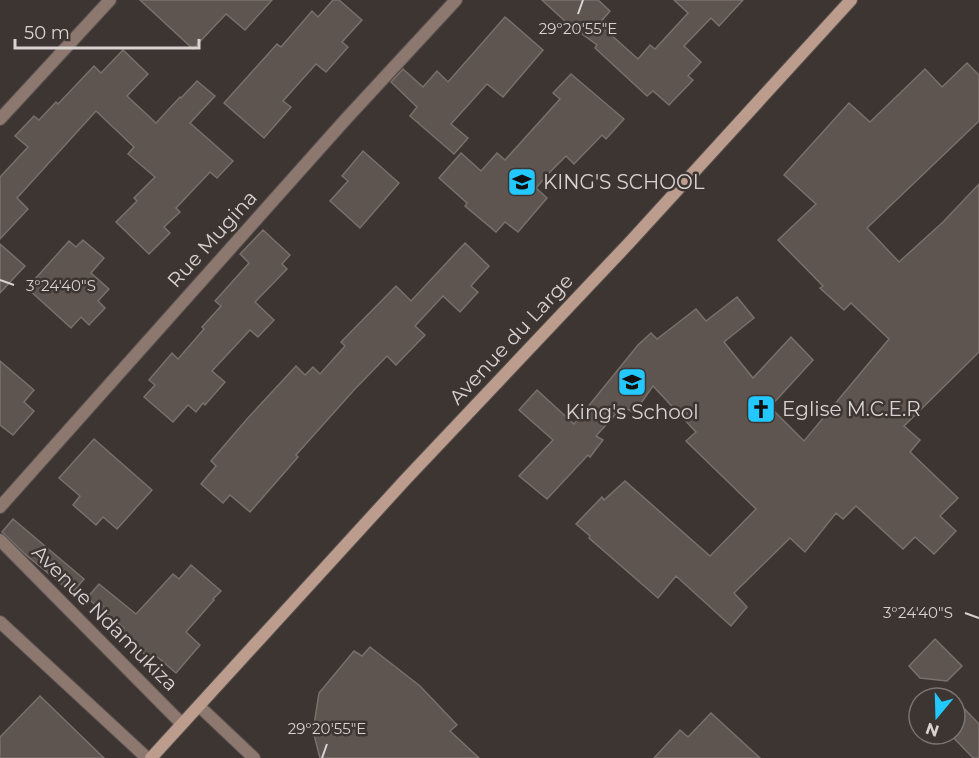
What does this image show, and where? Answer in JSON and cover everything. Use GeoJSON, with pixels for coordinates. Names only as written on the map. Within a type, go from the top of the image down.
{"type":"FeatureCollection","features":[{"type":"Feature","properties":{"kind":"main road","name":"Avenue du Large"},"geometry":{"type":"LineString","coordinates":[[149,758],[852,0]]}},
{"type":"Feature","properties":{"kind":"street"},"geometry":{"type":"LineString","coordinates":[[0,119],[110,0]]}},
{"type":"Feature","properties":{"kind":"street","name":"Rue Mugina"},"geometry":{"type":"LineString","coordinates":[[0,507],[345,120],[456,0]]}},
{"type":"Feature","properties":{"kind":"street","name":"Avenue Ndamukiza"},"geometry":{"type":"LineString","coordinates":[[0,540],[182,724]]}},
{"type":"Feature","properties":{"kind":"street"},"geometry":{"type":"LineString","coordinates":[[0,622],[149,758]]}},
{"type":"Feature","properties":{"kind":"street"},"geometry":{"type":"LineString","coordinates":[[199,706],[254,758]]}},
{"type":"Feature","properties":{"kind":"building"},"geometry":{"type":"Polygon","coordinates":[[[140,0],[272,0],[245,30],[226,14],[193,49],[140,0]]]}},
{"type":"Feature","properties":{"kind":"building"},"geometry":{"type":"Polygon","coordinates":[[[333,0],[339,0],[362,20],[342,42],[348,47],[326,72],[316,64],[283,101],[291,107],[264,138],[224,103],[277,44],[281,47],[312,11],[318,17],[333,0]]]}},
{"type":"Feature","properties":{"kind":"building"},"geometry":{"type":"Polygon","coordinates":[[[542,0],[598,0],[610,11],[599,24],[638,59],[650,45],[655,49],[688,13],[674,0],[743,0],[719,26],[711,18],[684,46],[701,62],[688,76],[693,80],[669,105],[653,91],[647,96],[595,48],[597,45],[567,23],[542,0]]]}},
{"type":"Feature","properties":{"kind":"building"},"geometry":{"type":"Polygon","coordinates":[[[505,17],[543,50],[503,97],[487,84],[451,124],[468,138],[454,154],[410,116],[417,107],[391,82],[403,69],[423,87],[437,71],[448,82],[505,17]]]}},
{"type":"Feature","properties":{"kind":"building"},"geometry":{"type":"Polygon","coordinates":[[[123,50],[148,74],[127,96],[156,123],[197,81],[215,96],[190,123],[233,161],[217,178],[210,172],[176,208],[180,212],[164,227],[170,233],[149,254],[116,222],[137,201],[134,198],[155,177],[128,154],[134,147],[96,111],[17,198],[28,209],[0,239],[0,177],[28,147],[15,136],[34,116],[39,120],[56,102],[58,104],[94,66],[101,73],[123,50]]]}},
{"type":"Feature","properties":{"kind":"building"},"geometry":{"type":"Polygon","coordinates":[[[967,63],[979,75],[979,121],[867,228],[899,262],[943,222],[979,184],[979,352],[904,426],[920,440],[910,452],[958,498],[940,516],[956,531],[934,554],[915,537],[903,549],[856,506],[843,519],[836,513],[805,552],[790,538],[734,593],[747,607],[731,626],[676,576],[658,598],[576,524],[602,497],[604,500],[625,481],[710,556],[756,509],[686,441],[696,432],[653,386],[634,413],[623,406],[596,436],[603,440],[590,457],[588,455],[547,499],[519,476],[553,440],[519,410],[537,390],[574,424],[638,345],[651,333],[657,339],[696,309],[706,321],[737,297],[754,318],[724,342],[753,378],[791,337],[813,360],[770,407],[804,441],[889,339],[851,303],[844,310],[820,288],[823,286],[778,240],[816,204],[784,175],[849,103],[870,122],[925,69],[942,87],[967,63]]]}},
{"type":"Feature","properties":{"kind":"building"},"geometry":{"type":"Polygon","coordinates":[[[571,74],[624,119],[606,139],[602,135],[574,164],[566,156],[550,172],[536,188],[547,198],[518,232],[505,222],[496,232],[465,206],[467,203],[439,178],[461,153],[481,171],[497,153],[505,160],[560,99],[553,93],[571,74]]]}},
{"type":"Feature","properties":{"kind":"building"},"geometry":{"type":"Polygon","coordinates":[[[363,151],[399,183],[360,228],[330,201],[348,181],[342,176],[363,151]]]}},
{"type":"Feature","properties":{"kind":"building"},"geometry":{"type":"Polygon","coordinates":[[[263,230],[290,255],[282,264],[287,269],[255,302],[274,320],[258,337],[250,330],[212,371],[225,382],[205,405],[203,403],[196,412],[188,405],[173,422],[144,397],[155,385],[149,380],[172,353],[178,359],[204,329],[202,327],[221,306],[215,301],[249,263],[240,254],[263,230]]]}},
{"type":"Feature","properties":{"kind":"building"},"geometry":{"type":"Polygon","coordinates":[[[83,240],[104,258],[91,273],[109,289],[98,301],[105,308],[89,325],[81,317],[71,328],[27,288],[69,241],[76,247],[83,240]]]}},
{"type":"Feature","properties":{"kind":"building"},"geometry":{"type":"Polygon","coordinates":[[[465,243],[489,266],[471,286],[478,292],[460,312],[443,296],[415,326],[425,335],[396,365],[387,356],[296,455],[298,457],[250,512],[230,495],[223,503],[201,484],[216,466],[211,461],[296,366],[305,375],[313,367],[320,374],[345,346],[341,342],[396,286],[411,301],[465,243]]]}},
{"type":"Feature","properties":{"kind":"building"},"geometry":{"type":"Polygon","coordinates":[[[0,244],[25,266],[0,293],[0,244]]]}},
{"type":"Feature","properties":{"kind":"building"},"geometry":{"type":"Polygon","coordinates":[[[0,361],[34,390],[24,402],[34,411],[13,435],[0,425],[0,361]]]}},
{"type":"Feature","properties":{"kind":"building"},"geometry":{"type":"Polygon","coordinates":[[[94,439],[152,490],[117,529],[103,517],[96,525],[73,505],[80,496],[59,478],[94,439]]]}},
{"type":"Feature","properties":{"kind":"building"},"geometry":{"type":"Polygon","coordinates":[[[13,519],[84,579],[72,593],[2,532],[13,519]]]}},
{"type":"Feature","properties":{"kind":"building"},"geometry":{"type":"Polygon","coordinates":[[[191,565],[221,591],[186,632],[200,645],[176,673],[155,655],[151,660],[120,632],[124,628],[87,598],[99,584],[136,614],[173,574],[179,579],[191,565]]]}},
{"type":"Feature","properties":{"kind":"building"},"geometry":{"type":"Polygon","coordinates":[[[935,639],[962,666],[947,681],[920,678],[909,666],[935,639]]]}},
{"type":"Feature","properties":{"kind":"building"},"geometry":{"type":"Polygon","coordinates":[[[370,647],[420,686],[457,725],[450,731],[479,758],[320,758],[313,731],[319,693],[354,651],[362,656],[370,647]]]}},
{"type":"Feature","properties":{"kind":"building"},"geometry":{"type":"Polygon","coordinates":[[[40,696],[104,758],[0,758],[0,737],[40,696]]]}},
{"type":"Feature","properties":{"kind":"building"},"geometry":{"type":"Polygon","coordinates":[[[967,712],[979,724],[979,758],[973,758],[962,746],[967,746],[967,712]]]}},
{"type":"Feature","properties":{"kind":"building"},"geometry":{"type":"Polygon","coordinates":[[[711,713],[760,758],[654,758],[680,730],[688,737],[711,713]]]}},
{"type":"Feature","properties":{"kind":"place","name":"KING'S SCHOOL"},"geometry":{"type":"Point","coordinates":[522,182]}},
{"type":"Feature","properties":{"kind":"place","name":"King's School"},"geometry":{"type":"Point","coordinates":[632,382]}},
{"type":"Feature","properties":{"kind":"place","name":"Eglise M.C.E.R"},"geometry":{"type":"Point","coordinates":[761,409]}}]}
